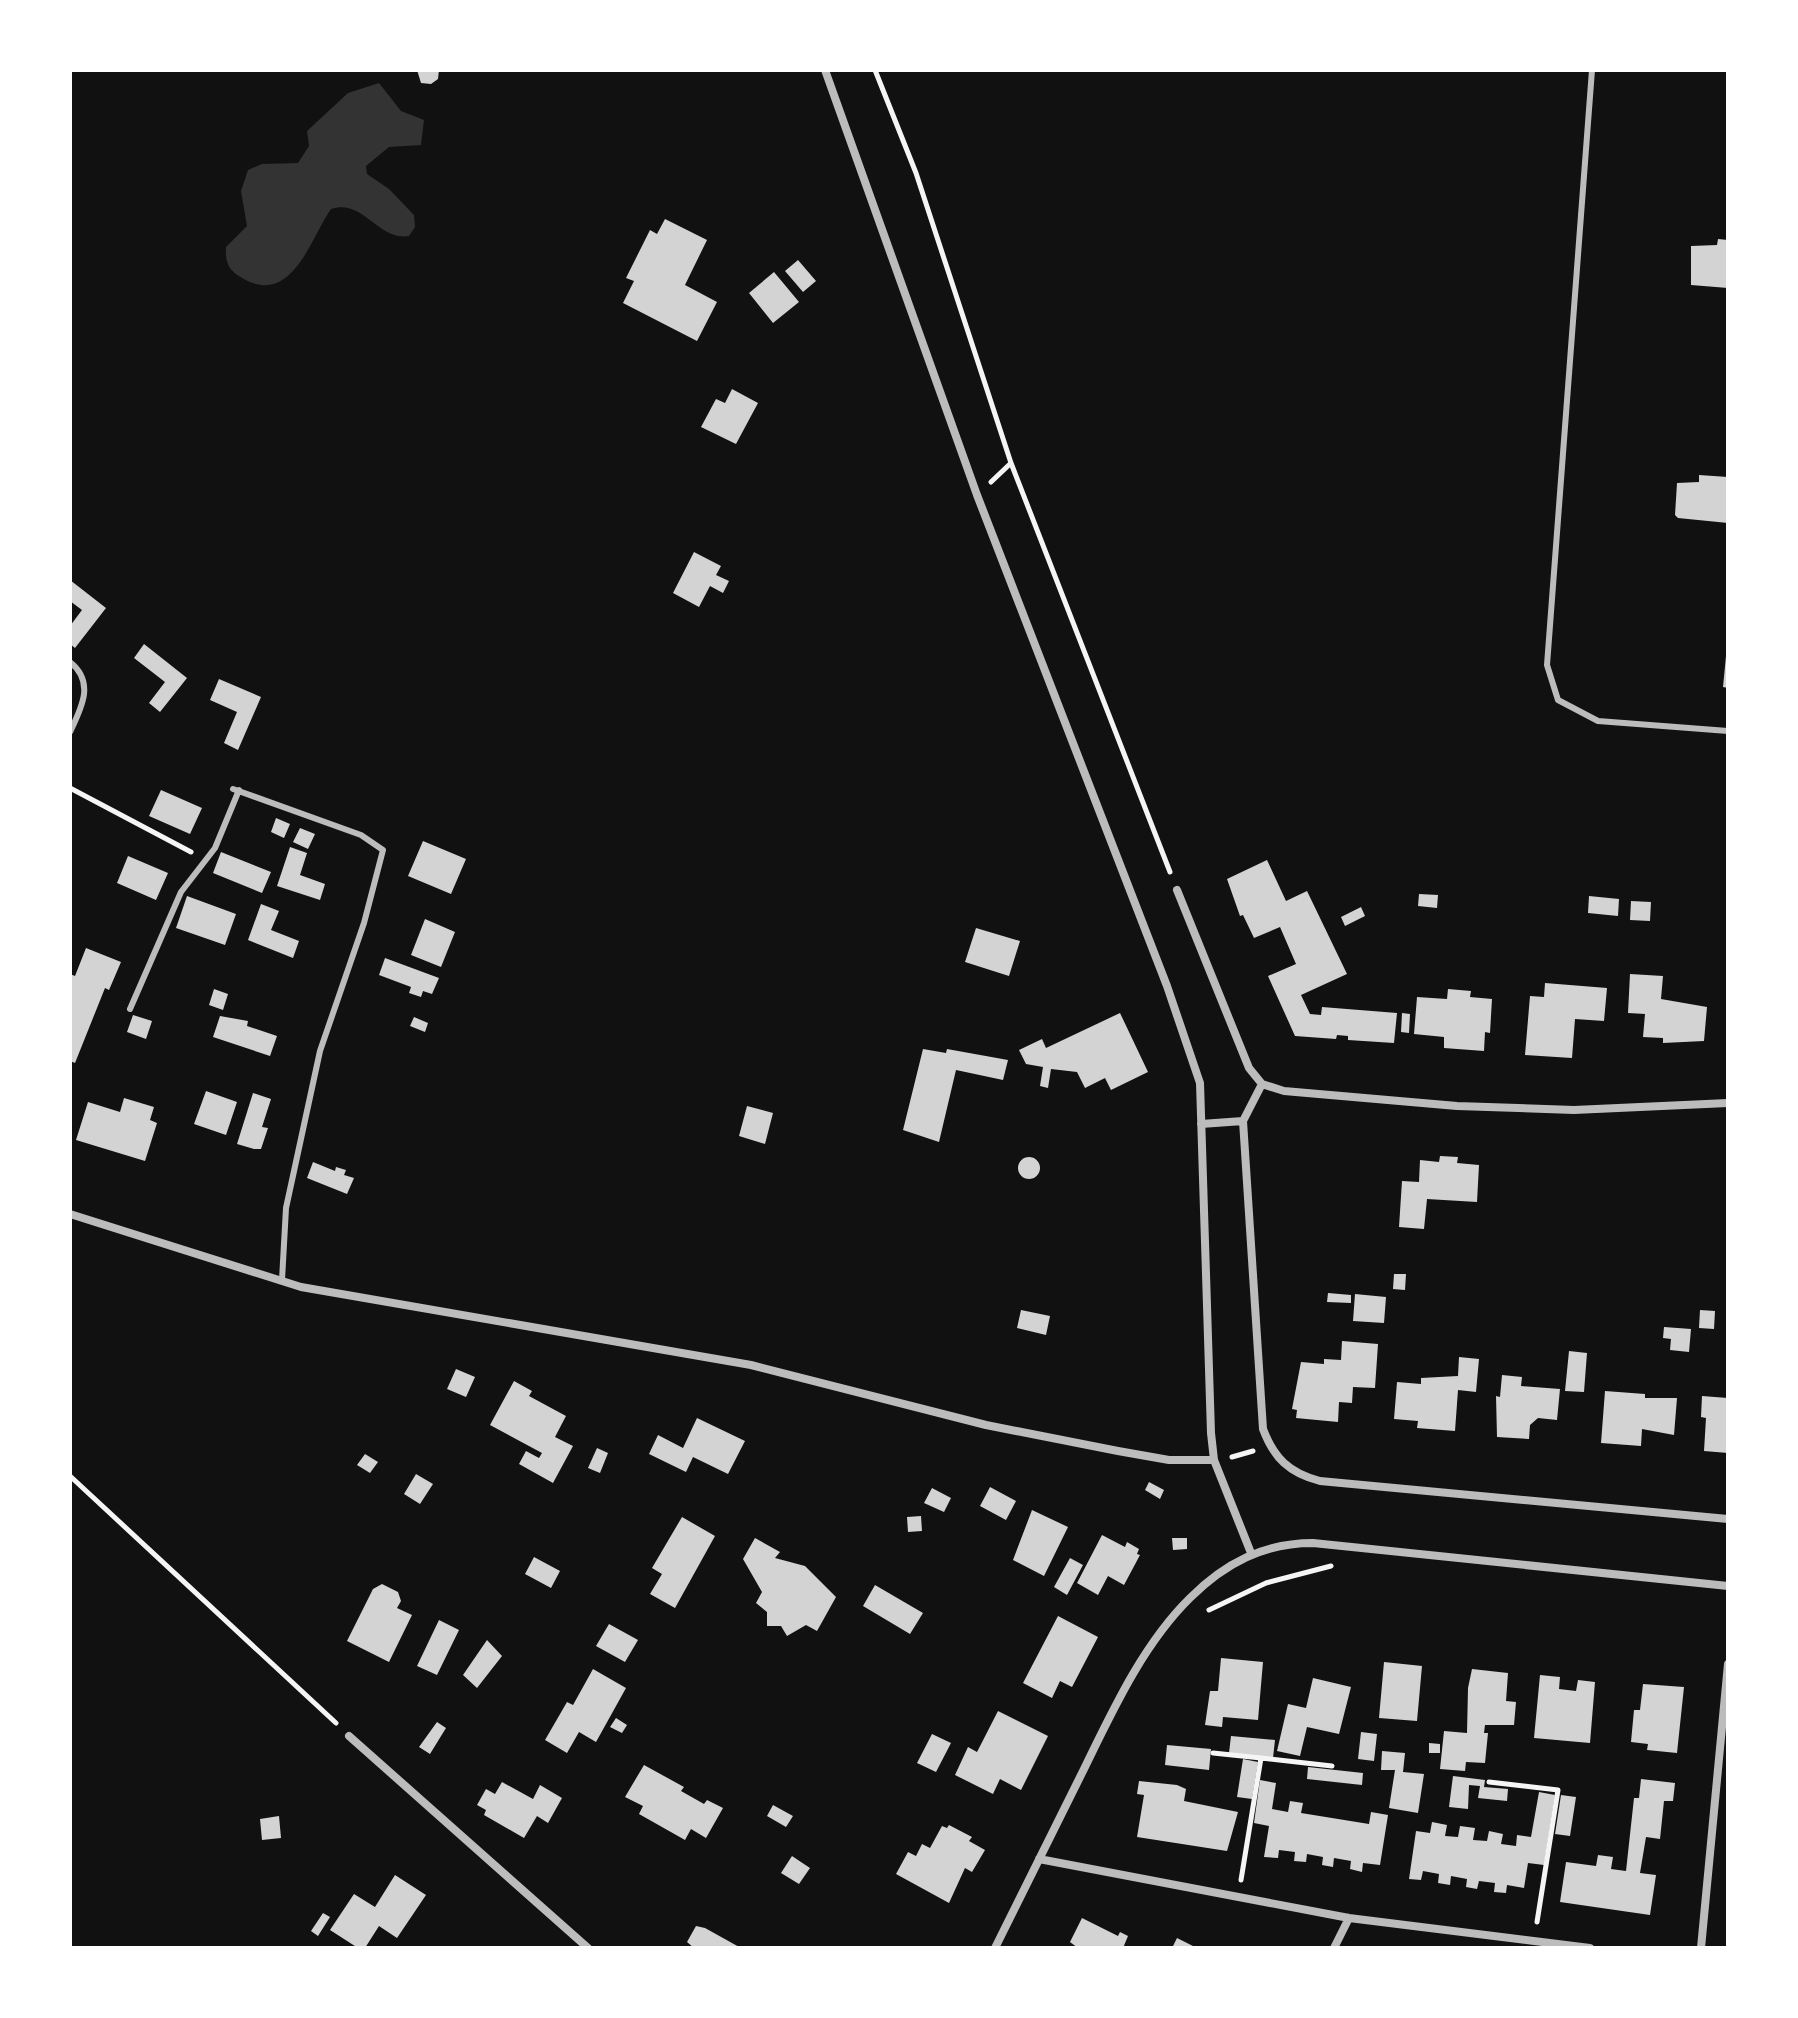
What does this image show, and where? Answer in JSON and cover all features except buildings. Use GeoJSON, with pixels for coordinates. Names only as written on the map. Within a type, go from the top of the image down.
{"type":"FeatureCollection","features":[{"type":"Feature","properties":{"kind":"street"},"geometry":{"type":"LineString","coordinates":[[825,70],[977,495],[1183,1031],[1200,1083],[1207,1375],[1214,1460],[1251,1553]]}},
{"type":"Feature","properties":{"kind":"street"},"geometry":{"type":"LineString","coordinates":[[1177,890],[1249,1068],[1262,1084],[1284,1091],[1457,1106],[1574,1110],[1728,1103]]}},
{"type":"Feature","properties":{"kind":"street"},"geometry":{"type":"LineString","coordinates":[[1262,1084],[1243,1121],[1263,1429],[1269,1445],[1283,1465],[1299,1475],[1320,1481],[1728,1519]]}},
{"type":"Feature","properties":{"kind":"street"},"geometry":{"type":"LineString","coordinates":[[1201,1124],[1243,1121]]}},
{"type":"Feature","properties":{"kind":"street"},"geometry":{"type":"LineString","coordinates":[[70,1214],[282,1280],[751,1365],[986,1425],[1103,1448],[1169,1460],[1214,1460]]}},
{"type":"Feature","properties":{"kind":"street"},"geometry":{"type":"LineString","coordinates":[[995,1948],[1114,1707],[1151,1648],[1188,1599],[1219,1573],[1251,1553],[1281,1543],[1313,1543],[1728,1586]]}},
{"type":"Feature","properties":{"kind":"street"},"geometry":{"type":"LineString","coordinates":[[1701,1948],[1728,1664]]}},
{"type":"Feature","properties":{"kind":"street"},"geometry":{"type":"LineString","coordinates":[[349,1736],[588,1948]]}},
{"type":"Feature","properties":{"kind":"street"},"geometry":{"type":"LineString","coordinates":[[1039,1859],[1349,1918],[1590,1948]]}},
{"type":"Feature","properties":{"kind":"street"},"geometry":{"type":"LineString","coordinates":[[1334,1948],[1349,1918]]}},
{"type":"Feature","properties":{"kind":"lane"},"geometry":{"type":"LineString","coordinates":[[1592,70],[1547,665],[1558,700],[1598,721],[1728,731]]}},
{"type":"Feature","properties":{"kind":"lane"},"geometry":{"type":"LineString","coordinates":[[70,662],[81,671],[86,688],[70,732]]}},
{"type":"Feature","properties":{"kind":"lane"},"geometry":{"type":"LineString","coordinates":[[130,1009],[181,892],[206,861],[236,790],[361,835],[383,850],[364,923],[320,1051],[286,1208],[282,1280]]}},
{"type":"Feature","properties":{"kind":"path"},"geometry":{"type":"LineString","coordinates":[[875,70],[916,173],[1011,463],[1177,890]]}},
{"type":"Feature","properties":{"kind":"path"},"geometry":{"type":"LineString","coordinates":[[70,788],[206,861]]}},
{"type":"Feature","properties":{"kind":"path"},"geometry":{"type":"LineString","coordinates":[[1214,1460],[1243,1455],[1269,1445]]}},
{"type":"Feature","properties":{"kind":"path"},"geometry":{"type":"LineString","coordinates":[[70,1476],[349,1736]]}},
{"type":"Feature","properties":{"kind":"path"},"geometry":{"type":"LineString","coordinates":[[1213,1753],[1332,1766]]}},
{"type":"Feature","properties":{"kind":"path"},"geometry":{"type":"LineString","coordinates":[[1238,1897],[1261,1758]]}},
{"type":"Feature","properties":{"kind":"path"},"geometry":{"type":"LineString","coordinates":[[1489,1782],[1558,1790],[1535,1940]]}},
{"type":"Feature","properties":{"kind":"shaded area"},"geometry":{"type":"Polygon","coordinates":[[[379,83],[401,111],[424,120],[421,145],[389,147],[366,166],[367,174],[389,189],[414,215],[415,227],[409,236],[388,232],[352,209],[331,209],[298,265],[287,277],[274,284],[259,285],[233,272],[228,265],[226,247],[247,226],[241,191],[248,170],[262,164],[298,163],[309,146],[307,131],[348,93],[379,83]]]}}]}
